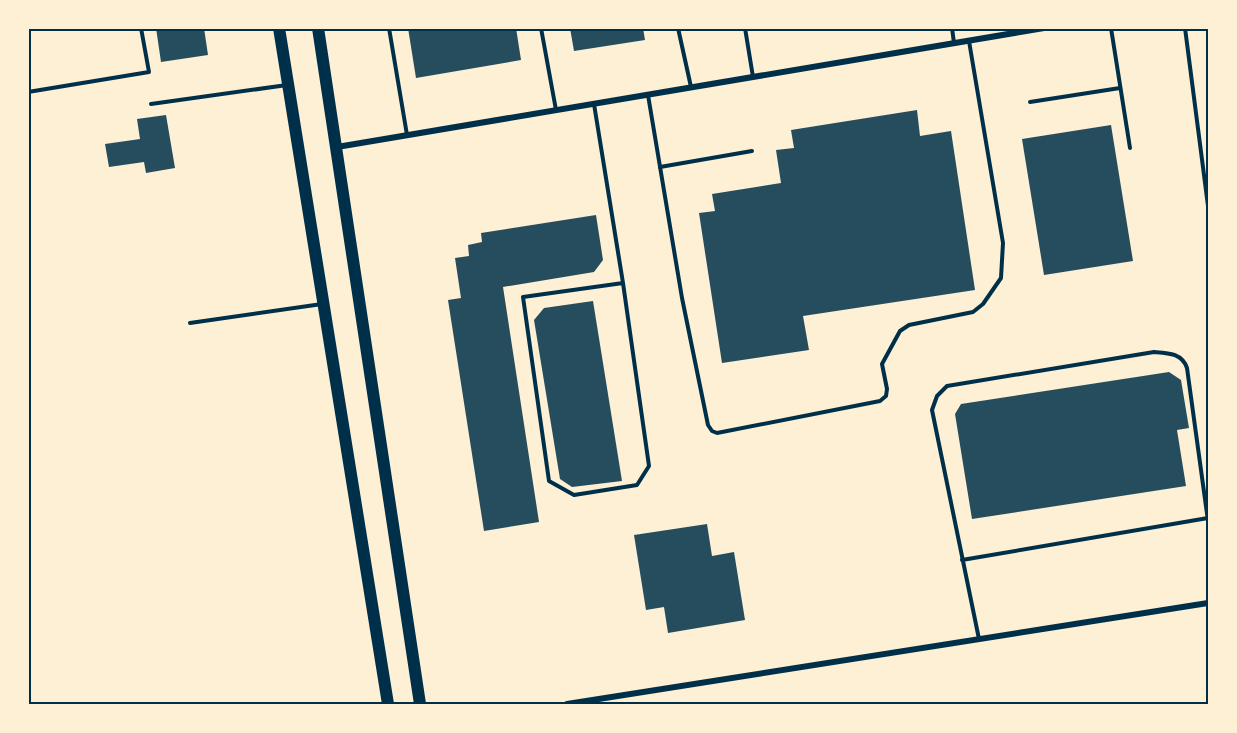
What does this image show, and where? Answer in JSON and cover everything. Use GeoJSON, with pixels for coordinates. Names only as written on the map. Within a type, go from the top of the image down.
{"type":"FeatureCollection","features":[{"type":"Feature","properties":{"kind":"main road"},"geometry":{"type":"LineString","coordinates":[[279,28],[388,705]]}},
{"type":"Feature","properties":{"kind":"main road"},"geometry":{"type":"LineString","coordinates":[[318,28],[420,705]]}},
{"type":"Feature","properties":{"kind":"street"},"geometry":{"type":"LineString","coordinates":[[337,147],[1044,28]]}},
{"type":"Feature","properties":{"kind":"street"},"geometry":{"type":"LineString","coordinates":[[567,705],[1209,603]]}},
{"type":"Feature","properties":{"kind":"lane"},"geometry":{"type":"LineString","coordinates":[[28,92],[149,72],[141,28]]}},
{"type":"Feature","properties":{"kind":"lane"},"geometry":{"type":"LineString","coordinates":[[389,28],[407,135]]}},
{"type":"Feature","properties":{"kind":"lane"},"geometry":{"type":"LineString","coordinates":[[541,28],[556,110]]}},
{"type":"Feature","properties":{"kind":"lane"},"geometry":{"type":"LineString","coordinates":[[678,28],[691,87]]}},
{"type":"Feature","properties":{"kind":"lane"},"geometry":{"type":"LineString","coordinates":[[745,28],[753,77]]}},
{"type":"Feature","properties":{"kind":"lane"},"geometry":{"type":"LineString","coordinates":[[952,28],[954,43]]}},
{"type":"Feature","properties":{"kind":"lane"},"geometry":{"type":"LineString","coordinates":[[1111,28],[1130,148]]}},
{"type":"Feature","properties":{"kind":"lane"},"geometry":{"type":"LineString","coordinates":[[1185,28],[1209,206]]}},
{"type":"Feature","properties":{"kind":"lane"},"geometry":{"type":"LineString","coordinates":[[648,94],[684,308],[708,425],[712,431],[717,433],[880,401],[886,396],[887,389],[882,364],[900,330],[909,325],[973,312],[994,290],[1003,272],[1003,243],[969,41]]}},
{"type":"Feature","properties":{"kind":"lane"},"geometry":{"type":"LineString","coordinates":[[151,104],[288,85]]}},
{"type":"Feature","properties":{"kind":"lane"},"geometry":{"type":"LineString","coordinates":[[1030,102],[1120,88]]}},
{"type":"Feature","properties":{"kind":"lane"},"geometry":{"type":"LineString","coordinates":[[594,104],[623,283],[649,466],[637,485],[574,495],[549,481],[523,297],[623,283]]}},
{"type":"Feature","properties":{"kind":"lane"},"geometry":{"type":"LineString","coordinates":[[660,167],[752,152]]}},
{"type":"Feature","properties":{"kind":"lane"},"geometry":{"type":"LineString","coordinates":[[190,323],[322,304]]}},
{"type":"Feature","properties":{"kind":"lane"},"geometry":{"type":"LineString","coordinates":[[962,560],[1208,520],[1185,362],[1180,357],[1167,352],[1154,352],[947,386],[937,396],[932,410],[962,560],[979,640]]}},
{"type":"Feature","properties":{"kind":"building"},"geometry":{"type":"Polygon","coordinates":[[[156,28],[204,28],[208,55],[161,62],[156,28]]]}},
{"type":"Feature","properties":{"kind":"building"},"geometry":{"type":"Polygon","coordinates":[[[408,28],[516,28],[521,60],[416,78],[408,28]]]}},
{"type":"Feature","properties":{"kind":"building"},"geometry":{"type":"Polygon","coordinates":[[[570,28],[643,28],[645,40],[574,51],[570,28]]]}},
{"type":"Feature","properties":{"kind":"building"},"geometry":{"type":"Polygon","coordinates":[[[917,110],[920,136],[951,131],[975,290],[803,316],[809,350],[722,363],[699,213],[715,211],[712,194],[781,183],[776,150],[794,148],[791,130],[917,110]]]}},
{"type":"Feature","properties":{"kind":"building"},"geometry":{"type":"Polygon","coordinates":[[[166,115],[175,168],[146,173],[144,162],[109,167],[105,144],[140,139],[137,119],[166,115]]]}},
{"type":"Feature","properties":{"kind":"building"},"geometry":{"type":"Polygon","coordinates":[[[1111,125],[1133,261],[1044,275],[1022,139],[1111,125]]]}},
{"type":"Feature","properties":{"kind":"building"},"geometry":{"type":"Polygon","coordinates":[[[596,215],[603,260],[594,272],[503,287],[539,522],[484,531],[448,300],[461,298],[455,258],[469,256],[468,245],[482,242],[481,233],[596,215]]]}},
{"type":"Feature","properties":{"kind":"building"},"geometry":{"type":"Polygon","coordinates":[[[593,301],[622,481],[572,487],[560,479],[534,320],[544,308],[593,301]]]}},
{"type":"Feature","properties":{"kind":"building"},"geometry":{"type":"Polygon","coordinates":[[[1169,372],[1181,380],[1189,428],[1177,430],[1186,486],[972,519],[955,414],[961,404],[1169,372]]]}},
{"type":"Feature","properties":{"kind":"building"},"geometry":{"type":"Polygon","coordinates":[[[707,524],[712,556],[734,552],[745,620],[668,633],[664,607],[646,610],[634,535],[707,524]]]}}]}
